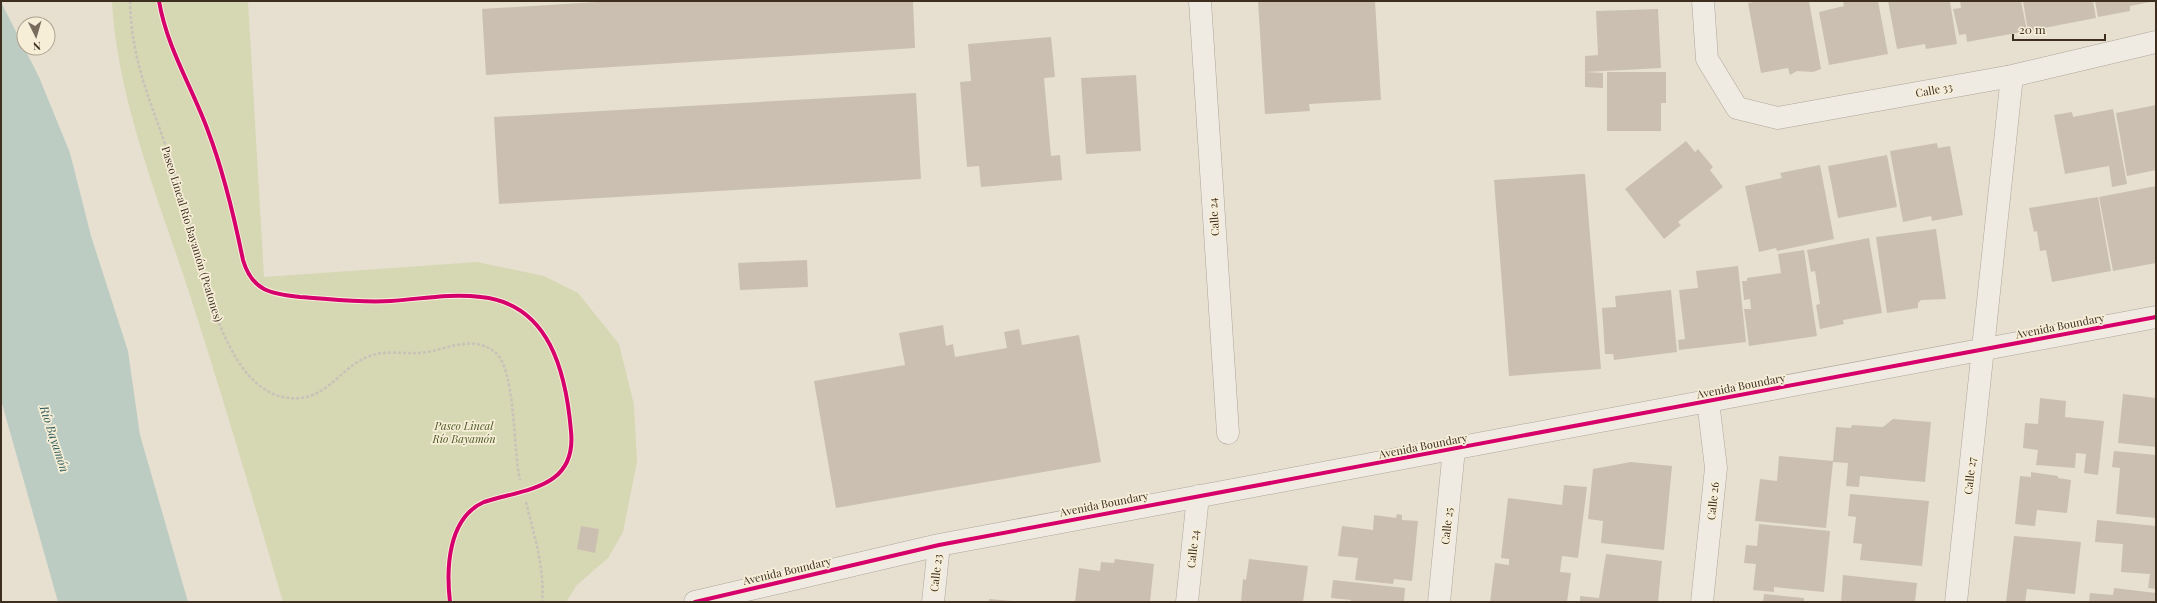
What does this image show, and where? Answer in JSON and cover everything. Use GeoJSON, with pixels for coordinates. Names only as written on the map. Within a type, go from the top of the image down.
{"type":"FeatureCollection","features":[{"type":"Feature","properties":{"kind":"street","name":"Calle 24"},"geometry":{"type":"LineString","coordinates":[[1200,1],[1228,433]]}},
{"type":"Feature","properties":{"kind":"street","name":"Calle 33"},"geometry":{"type":"LineString","coordinates":[[1703,1],[1708,59],[1737,108],[1778,118],[2012,76],[2156,42]]}},
{"type":"Feature","properties":{"kind":"street","name":"Calle 27"},"geometry":{"type":"LineString","coordinates":[[1956,602],[2012,76]]}},
{"type":"Feature","properties":{"kind":"street","name":"Avenida Boundary"},"geometry":{"type":"LineString","coordinates":[[695,602],[939,545],[2156,317]]}},
{"type":"Feature","properties":{"kind":"street","name":"Calle 26"},"geometry":{"type":"LineString","coordinates":[[1702,602],[1716,468],[1708,401]]}},
{"type":"Feature","properties":{"kind":"street","name":"Calle 25"},"geometry":{"type":"LineString","coordinates":[[1439,602],[1454,449]]}},
{"type":"Feature","properties":{"kind":"street","name":"Calle 24"},"geometry":{"type":"LineString","coordinates":[[1187,602],[1198,496]]}},
{"type":"Feature","properties":{"kind":"street","name":"Calle 23"},"geometry":{"type":"LineString","coordinates":[[933,602],[939,545]]}},
{"type":"Feature","properties":{"kind":"path"},"geometry":{"type":"LineString","coordinates":[[526,502],[541,561],[543,583],[542,602]]}},
{"type":"Feature","properties":{"kind":"green space","name":"Paseo Lineal Río Bayamón"},"geometry":{"type":"Polygon","coordinates":[[[112,1],[248,1],[264,277],[477,262],[544,276],[578,293],[619,344],[634,405],[637,462],[623,532],[608,558],[577,585],[566,602],[283,602],[212,365],[140,145],[130,109],[115,37],[112,1]]]}},
{"type":"Feature","properties":{"kind":"water","name":"Río Bayamón"},"geometry":{"type":"Polygon","coordinates":[[[1,2],[16,32],[16,56],[28,56],[39,77],[70,153],[91,236],[128,351],[140,435],[188,602],[58,602],[1,400],[1,2]]]}},
{"type":"Feature","properties":{"kind":"building"},"geometry":{"type":"Polygon","coordinates":[[[613,1],[913,1],[915,48],[486,75],[482,9],[613,1]]]}},
{"type":"Feature","properties":{"kind":"building"},"geometry":{"type":"Polygon","coordinates":[[[1258,1],[1375,1],[1381,100],[1309,104],[1310,111],[1265,114],[1258,1]]]}},
{"type":"Feature","properties":{"kind":"building"},"geometry":{"type":"Polygon","coordinates":[[[1760,1],[1809,1],[1821,69],[1813,72],[1797,71],[1790,75],[1788,68],[1761,73],[1748,3],[1760,1]]]}},
{"type":"Feature","properties":{"kind":"building"},"geometry":{"type":"Polygon","coordinates":[[[1843,1],[1878,1],[1888,54],[1829,65],[1819,12],[1844,6],[1843,1]]]}},
{"type":"Feature","properties":{"kind":"building"},"geometry":{"type":"Polygon","coordinates":[[[1888,1],[1953,1],[1950,2],[1957,44],[1926,49],[1925,44],[1897,49],[1888,1]]]}},
{"type":"Feature","properties":{"kind":"building"},"geometry":{"type":"Polygon","coordinates":[[[1960,1],[2021,1],[2027,31],[1967,42],[1966,34],[1959,35],[1953,9],[1961,8],[1960,1]]]}},
{"type":"Feature","properties":{"kind":"building"},"geometry":{"type":"Polygon","coordinates":[[[2023,1],[2093,1],[2096,18],[2028,31],[2023,1]]]}},
{"type":"Feature","properties":{"kind":"building"},"geometry":{"type":"Polygon","coordinates":[[[2095,1],[2150,2],[2130,6],[2130,11],[2098,17],[2095,1]]]}},
{"type":"Feature","properties":{"kind":"building"},"geometry":{"type":"Polygon","coordinates":[[[1658,9],[1661,68],[1585,72],[1585,56],[1598,55],[1596,11],[1658,9]]]}},
{"type":"Feature","properties":{"kind":"building"},"geometry":{"type":"Polygon","coordinates":[[[1051,37],[1055,77],[1044,78],[1051,156],[1060,155],[1062,180],[981,187],[979,166],[967,167],[960,82],[971,81],[968,44],[1051,37]]]}},
{"type":"Feature","properties":{"kind":"building"},"geometry":{"type":"Polygon","coordinates":[[[1585,72],[1603,73],[1603,88],[1585,87],[1585,72]]]}},
{"type":"Feature","properties":{"kind":"building"},"geometry":{"type":"Polygon","coordinates":[[[1607,72],[1666,72],[1666,103],[1661,103],[1661,131],[1607,131],[1607,72]]]}},
{"type":"Feature","properties":{"kind":"building"},"geometry":{"type":"Polygon","coordinates":[[[1136,75],[1141,151],[1086,154],[1081,78],[1136,75]]]}},
{"type":"Feature","properties":{"kind":"building"},"geometry":{"type":"Polygon","coordinates":[[[916,93],[921,179],[499,204],[494,117],[916,93]]]}},
{"type":"Feature","properties":{"kind":"building"},"geometry":{"type":"Polygon","coordinates":[[[2156,105],[2156,170],[2127,176],[2116,113],[2156,105]]]}},
{"type":"Feature","properties":{"kind":"building"},"geometry":{"type":"Polygon","coordinates":[[[2113,109],[2127,184],[2112,187],[2109,166],[2065,174],[2054,115],[2072,112],[2073,117],[2113,109]]]}},
{"type":"Feature","properties":{"kind":"building"},"geometry":{"type":"Polygon","coordinates":[[[1686,141],[1695,152],[1698,149],[1713,167],[1710,170],[1723,187],[1678,222],[1681,225],[1664,239],[1625,189],[1686,141]]]}},
{"type":"Feature","properties":{"kind":"building"},"geometry":{"type":"Polygon","coordinates":[[[1937,143],[1938,148],[1950,146],[1963,215],[1932,221],[1931,216],[1903,222],[1890,151],[1937,143]]]}},
{"type":"Feature","properties":{"kind":"building"},"geometry":{"type":"Polygon","coordinates":[[[1887,155],[1897,207],[1838,218],[1828,166],[1887,155]]]}},
{"type":"Feature","properties":{"kind":"building"},"geometry":{"type":"Polygon","coordinates":[[[1820,165],[1834,239],[1777,251],[1776,248],[1759,252],[1745,186],[1782,178],[1780,173],[1820,165]]]}},
{"type":"Feature","properties":{"kind":"building"},"geometry":{"type":"Polygon","coordinates":[[[1585,174],[1601,369],[1509,376],[1494,180],[1585,174]]]}},
{"type":"Feature","properties":{"kind":"building"},"geometry":{"type":"Polygon","coordinates":[[[2156,186],[2156,263],[2113,271],[2099,197],[2156,186]]]}},
{"type":"Feature","properties":{"kind":"building"},"geometry":{"type":"Polygon","coordinates":[[[2098,197],[2111,271],[2052,282],[2046,250],[2040,251],[2037,231],[2034,232],[2029,208],[2098,197]]]}},
{"type":"Feature","properties":{"kind":"building"},"geometry":{"type":"Polygon","coordinates":[[[1936,229],[1946,299],[1921,300],[1918,303],[1918,308],[1887,313],[1876,237],[1936,229]]]}},
{"type":"Feature","properties":{"kind":"building"},"geometry":{"type":"Polygon","coordinates":[[[1869,238],[1882,313],[1843,320],[1844,324],[1820,329],[1816,305],[1820,304],[1815,271],[1811,272],[1807,250],[1869,238]]]}},
{"type":"Feature","properties":{"kind":"building"},"geometry":{"type":"Polygon","coordinates":[[[1804,250],[1817,336],[1749,346],[1744,309],[1751,309],[1750,299],[1744,300],[1742,281],[1747,281],[1747,278],[1781,273],[1778,254],[1804,250]]]}},
{"type":"Feature","properties":{"kind":"building"},"geometry":{"type":"Polygon","coordinates":[[[807,260],[808,287],[740,290],[738,263],[807,260]]]}},
{"type":"Feature","properties":{"kind":"building"},"geometry":{"type":"Polygon","coordinates":[[[1738,266],[1746,342],[1679,350],[1678,340],[1685,339],[1679,290],[1698,288],[1696,271],[1738,266]]]}},
{"type":"Feature","properties":{"kind":"building"},"geometry":{"type":"Polygon","coordinates":[[[1671,290],[1677,352],[1614,360],[1613,354],[1605,354],[1602,308],[1616,307],[1615,296],[1671,290]]]}},
{"type":"Feature","properties":{"kind":"building"},"geometry":{"type":"Polygon","coordinates":[[[943,325],[946,346],[953,344],[955,357],[1007,348],[1004,332],[1019,329],[1022,345],[1079,335],[1101,462],[836,508],[814,381],[905,365],[899,333],[943,325]]]}},
{"type":"Feature","properties":{"kind":"building"},"geometry":{"type":"Polygon","coordinates":[[[2123,394],[2156,398],[2156,447],[2118,443],[2123,394]]]}},
{"type":"Feature","properties":{"kind":"building"},"geometry":{"type":"Polygon","coordinates":[[[2040,398],[2066,401],[2065,417],[2104,421],[2098,475],[2084,473],[2086,454],[2076,453],[2075,468],[2036,465],[2038,450],[2023,448],[2025,423],[2038,424],[2040,398]]]}},
{"type":"Feature","properties":{"kind":"building"},"geometry":{"type":"Polygon","coordinates":[[[1893,419],[1931,422],[1925,482],[1860,476],[1859,487],[1846,486],[1848,463],[1833,462],[1826,528],[1755,521],[1760,479],[1777,481],[1779,456],[1833,461],[1836,427],[1851,428],[1852,425],[1883,427],[1893,419]]]}},
{"type":"Feature","properties":{"kind":"building"},"geometry":{"type":"Polygon","coordinates":[[[2114,451],[2156,455],[2156,518],[2116,514],[2120,468],[2112,467],[2114,451]]]}},
{"type":"Feature","properties":{"kind":"building"},"geometry":{"type":"Polygon","coordinates":[[[1631,462],[1672,466],[1664,550],[1601,543],[1603,521],[1588,519],[1593,469],[1631,462]]]}},
{"type":"Feature","properties":{"kind":"building"},"geometry":{"type":"Polygon","coordinates":[[[2031,472],[2058,476],[2058,478],[2071,480],[2067,513],[2037,510],[2035,526],[2015,524],[2020,476],[2031,477],[2031,472]]]}},
{"type":"Feature","properties":{"kind":"building"},"geometry":{"type":"Polygon","coordinates":[[[1564,485],[1587,487],[1578,558],[1562,556],[1560,572],[1571,573],[1567,602],[1490,602],[1495,563],[1509,565],[1509,559],[1501,558],[1508,498],[1562,505],[1564,485]]]}},
{"type":"Feature","properties":{"kind":"building"},"geometry":{"type":"Polygon","coordinates":[[[1850,494],[1929,501],[1922,566],[1860,560],[1862,544],[1853,543],[1856,517],[1848,516],[1850,494]]]}},
{"type":"Feature","properties":{"kind":"building"},"geometry":{"type":"Polygon","coordinates":[[[1397,514],[1402,515],[1402,520],[1418,521],[1412,581],[1394,579],[1393,584],[1355,580],[1358,558],[1338,556],[1342,526],[1373,530],[1374,515],[1396,518],[1397,514]]]}},
{"type":"Feature","properties":{"kind":"building"},"geometry":{"type":"Polygon","coordinates":[[[2097,520],[2156,526],[2156,589],[2148,588],[2150,574],[2121,572],[2123,544],[2095,542],[2097,520]]]}},
{"type":"Feature","properties":{"kind":"building"},"geometry":{"type":"Polygon","coordinates":[[[1759,524],[1830,531],[1824,592],[1774,587],[1774,592],[1753,590],[1756,564],[1744,563],[1746,545],[1757,546],[1759,524]]]}},
{"type":"Feature","properties":{"kind":"building"},"geometry":{"type":"Polygon","coordinates":[[[581,526],[599,529],[595,553],[577,549],[581,526]]]}},
{"type":"Feature","properties":{"kind":"building"},"geometry":{"type":"Polygon","coordinates":[[[2014,536],[2081,542],[2075,594],[2027,589],[2025,602],[2006,602],[2014,536]]]}},
{"type":"Feature","properties":{"kind":"building"},"geometry":{"type":"Polygon","coordinates":[[[1606,554],[1662,561],[1658,602],[1580,602],[1580,596],[1599,598],[1606,554]]]}},
{"type":"Feature","properties":{"kind":"building"},"geometry":{"type":"Polygon","coordinates":[[[1115,559],[1154,564],[1150,602],[1075,602],[1079,568],[1100,571],[1101,562],[1114,563],[1115,559]]]}},
{"type":"Feature","properties":{"kind":"building"},"geometry":{"type":"Polygon","coordinates":[[[1249,559],[1308,566],[1303,602],[1241,602],[1243,579],[1246,580],[1249,559]]]}},
{"type":"Feature","properties":{"kind":"building"},"geometry":{"type":"Polygon","coordinates":[[[1843,575],[1917,583],[1915,602],[1841,602],[1843,575]]]}},
{"type":"Feature","properties":{"kind":"building"},"geometry":{"type":"Polygon","coordinates":[[[1333,580],[1405,588],[1404,602],[1351,602],[1351,600],[1331,598],[1333,580]]]}},
{"type":"Feature","properties":{"kind":"building"},"geometry":{"type":"Polygon","coordinates":[[[2114,588],[2156,593],[2156,602],[2089,602],[2090,593],[2113,595],[2114,588]]]}},
{"type":"Feature","properties":{"kind":"building"},"geometry":{"type":"Polygon","coordinates":[[[1764,594],[1804,598],[1804,602],[1763,602],[1764,594]]]}},
{"type":"Feature","properties":{"kind":"building"},"geometry":{"type":"Polygon","coordinates":[[[989,599],[1012,601],[1012,602],[989,602],[989,599]]]}},
{"type":"Feature","properties":{"kind":"cycle path"},"geometry":{"type":"LineString","coordinates":[[159,1],[168,35],[180,67],[202,115],[214,147],[224,179],[243,260],[247,270],[257,285],[280,294],[356,301],[391,301],[447,296],[481,297],[504,302],[523,313],[538,327],[550,345],[559,365],[569,409],[571,450],[566,465],[557,476],[545,483],[531,489],[484,502],[472,509],[456,532],[452,545],[449,574],[450,602]]}},
{"type":"Feature","properties":{"kind":"cycle path"},"geometry":{"type":"LineString","coordinates":[[695,602],[939,545],[2156,317]]}}]}
